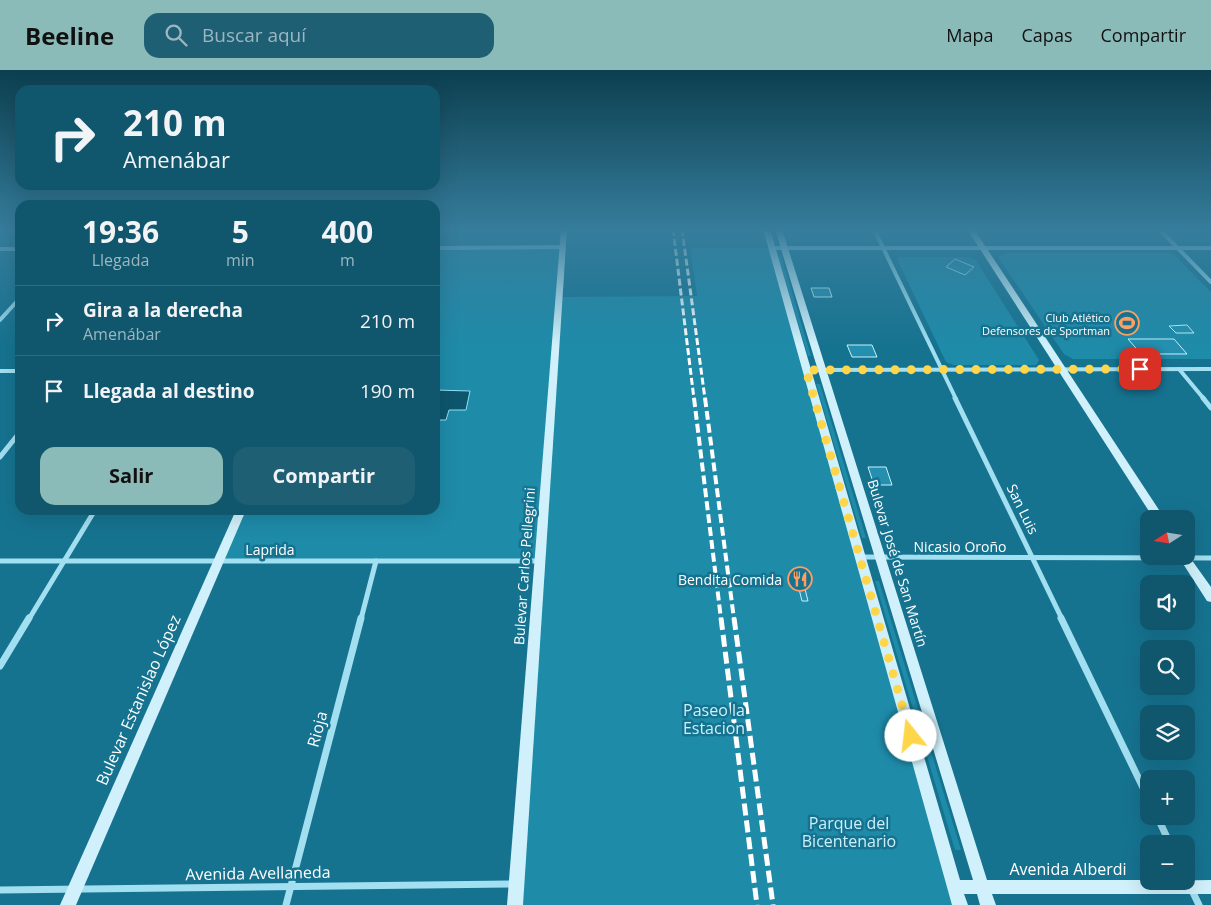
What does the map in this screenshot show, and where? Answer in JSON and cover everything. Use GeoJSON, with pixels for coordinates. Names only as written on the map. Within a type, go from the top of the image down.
{"type":"FeatureCollection","features":[{"type":"Feature","properties":{"kind":"main road","name":"Bulevar Carlos Pellegrini"},"geometry":{"type":"LineString","coordinates":[[515,905],[562,268]]}},
{"type":"Feature","properties":{"kind":"main road"},"geometry":{"type":"LineString","coordinates":[[777,268],[960,905]]}},
{"type":"Feature","properties":{"kind":"main road","name":"Bulevar José de San Martín"},"geometry":{"type":"LineString","coordinates":[[790,268],[988,905]]}},
{"type":"Feature","properties":{"kind":"main road"},"geometry":{"type":"LineString","coordinates":[[995,268],[1154,510]]}},
{"type":"Feature","properties":{"kind":"main road","name":"Bulevar Estanislao López"},"geometry":{"type":"LineString","coordinates":[[68,905],[238,515]]}},
{"type":"Feature","properties":{"kind":"main road"},"geometry":{"type":"LineString","coordinates":[[1190,565],[1211,597]]}},
{"type":"Feature","properties":{"kind":"main road","name":"Avenida Alberdi"},"geometry":{"type":"LineString","coordinates":[[954,887],[1140,883]]}},
{"type":"Feature","properties":{"kind":"main road","name":"Avenida Alberdi"},"geometry":{"type":"LineString","coordinates":[[1195,884],[1211,887]]}},
{"type":"Feature","properties":{"kind":"street","name":"San Luis"},"geometry":{"type":"LineString","coordinates":[[892,268],[1140,781]]}},
{"type":"Feature","properties":{"kind":"street"},"geometry":{"type":"LineString","coordinates":[[1197,268],[1211,282]]}},
{"type":"Feature","properties":{"kind":"street"},"geometry":{"type":"LineString","coordinates":[[0,320],[15,304]]}},
{"type":"Feature","properties":{"kind":"street"},"geometry":{"type":"LineString","coordinates":[[1179,369],[1211,408]]}},
{"type":"Feature","properties":{"kind":"street"},"geometry":{"type":"LineString","coordinates":[[806,370],[1211,369]]}},
{"type":"Feature","properties":{"kind":"street"},"geometry":{"type":"LineString","coordinates":[[0,371],[15,371]]}},
{"type":"Feature","properties":{"kind":"street"},"geometry":{"type":"LineString","coordinates":[[0,457],[15,438]]}},
{"type":"Feature","properties":{"kind":"street"},"geometry":{"type":"LineString","coordinates":[[0,666],[92,515]]}},
{"type":"Feature","properties":{"kind":"street","name":"Nicasio Oroño"},"geometry":{"type":"LineString","coordinates":[[860,558],[1140,557]]}},
{"type":"Feature","properties":{"kind":"street","name":"Nicasio Oroño"},"geometry":{"type":"LineString","coordinates":[[1195,557],[1211,558]]}},
{"type":"Feature","properties":{"kind":"street","name":"Rioja"},"geometry":{"type":"LineString","coordinates":[[286,905],[376,560]]}},
{"type":"Feature","properties":{"kind":"street","name":"Laprida"},"geometry":{"type":"LineString","coordinates":[[0,561],[540,561]]}},
{"type":"Feature","properties":{"kind":"street","name":"Avenida Avellaneda"},"geometry":{"type":"LineString","coordinates":[[0,890],[517,884]]}},
{"type":"Feature","properties":{"kind":"street"},"geometry":{"type":"LineString","coordinates":[[1192,890],[1199,905]]}},
{"type":"Feature","properties":{"kind":"green space","name":"Paseo la Estacion"},"geometry":{"type":"Polygon","coordinates":[[[440,268],[562,268],[560,297],[697,296],[693,268],[777,268],[960,905],[515,905],[540,561],[218,561],[239,515],[440,515],[440,268]]]}},
{"type":"Feature","properties":{"kind":"green space"},"geometry":{"type":"Polygon","coordinates":[[[782,268],[785,268],[811,356],[808,356],[782,268]]]}},
{"type":"Feature","properties":{"kind":"green space"},"geometry":{"type":"Polygon","coordinates":[[[901,268],[981,268],[1039,360],[1036,365],[953,365],[946,362],[901,268]]]}},
{"type":"Feature","properties":{"kind":"green space","name":"Club Atlético Defensores de Sportman"},"geometry":{"type":"Polygon","coordinates":[[[1005,268],[1187,268],[1211,292],[1211,359],[1073,359],[1064,354],[1005,268]]]}},
{"type":"Feature","properties":{"kind":"green space"},"geometry":{"type":"Polygon","coordinates":[[[816,384],[820,384],[866,538],[862,538],[816,384]]]}},
{"type":"Feature","properties":{"kind":"green space"},"geometry":{"type":"Polygon","coordinates":[[[875,581],[879,581],[961,850],[955,850],[875,581]]]}},
{"type":"Feature","properties":{"kind":"shaded area"},"geometry":{"type":"Polygon","coordinates":[[[440,390],[470,391],[466,410],[449,410],[446,420],[440,420],[440,390]]]}},
{"type":"Feature","properties":{"kind":"building"},"geometry":{"type":"Polygon","coordinates":[[[948,268],[973,268],[965,275],[948,268]]]}},
{"type":"Feature","properties":{"kind":"building"},"geometry":{"type":"Polygon","coordinates":[[[811,288],[829,288],[832,297],[814,297],[811,288]]]}},
{"type":"Feature","properties":{"kind":"building"},"geometry":{"type":"Polygon","coordinates":[[[1187,325],[1194,333],[1176,333],[1169,326],[1187,325]]]}},
{"type":"Feature","properties":{"kind":"building"},"geometry":{"type":"Polygon","coordinates":[[[1128,339],[1174,339],[1187,354],[1141,354],[1128,339]]]}},
{"type":"Feature","properties":{"kind":"building"},"geometry":{"type":"Polygon","coordinates":[[[847,345],[872,345],[877,357],[852,357],[847,345]]]}},
{"type":"Feature","properties":{"kind":"building"},"geometry":{"type":"Polygon","coordinates":[[[868,467],[886,467],[892,485],[874,485],[868,467]]]}},
{"type":"Feature","properties":{"kind":"building","name":"Bendita Comida"},"geometry":{"type":"Polygon","coordinates":[[[796,573],[802,573],[804,585],[799,585],[796,573]]]}},
{"type":"Feature","properties":{"kind":"building"},"geometry":{"type":"Polygon","coordinates":[[[799,589],[805,589],[808,601],[802,601],[799,589]]]}},
{"type":"Feature","properties":{"kind":"railway"},"geometry":{"type":"LineString","coordinates":[[678,268],[694,399]]}},
{"type":"Feature","properties":{"kind":"railway"},"geometry":{"type":"LineString","coordinates":[[687,268],[705,399]]}},
{"type":"Feature","properties":{"kind":"railway"},"geometry":{"type":"LineString","coordinates":[[694,398],[721,619]]}},
{"type":"Feature","properties":{"kind":"railway"},"geometry":{"type":"LineString","coordinates":[[705,398],[734,619]]}},
{"type":"Feature","properties":{"kind":"railway"},"geometry":{"type":"LineString","coordinates":[[721,618],[757,905]]}},
{"type":"Feature","properties":{"kind":"railway"},"geometry":{"type":"LineString","coordinates":[[734,618],[773,905]]}},
{"type":"Feature","properties":{"kind":"place","name":"Club Atlético Defensores de Sportman"},"geometry":{"type":"Point","coordinates":[1127,323]}},
{"type":"Feature","properties":{"kind":"place","name":"Bendita Comida"},"geometry":{"type":"Point","coordinates":[800,579]}},
{"type":"Feature","properties":{"kind":"route"},"geometry":{"type":"LineString","coordinates":[[911,736],[806,370],[1140,369]]}},
{"type":"Feature","properties":{"kind":"park label","name":"Parque del Bicentenario"},"geometry":{"type":"Point","coordinates":[849,832]}}]}
